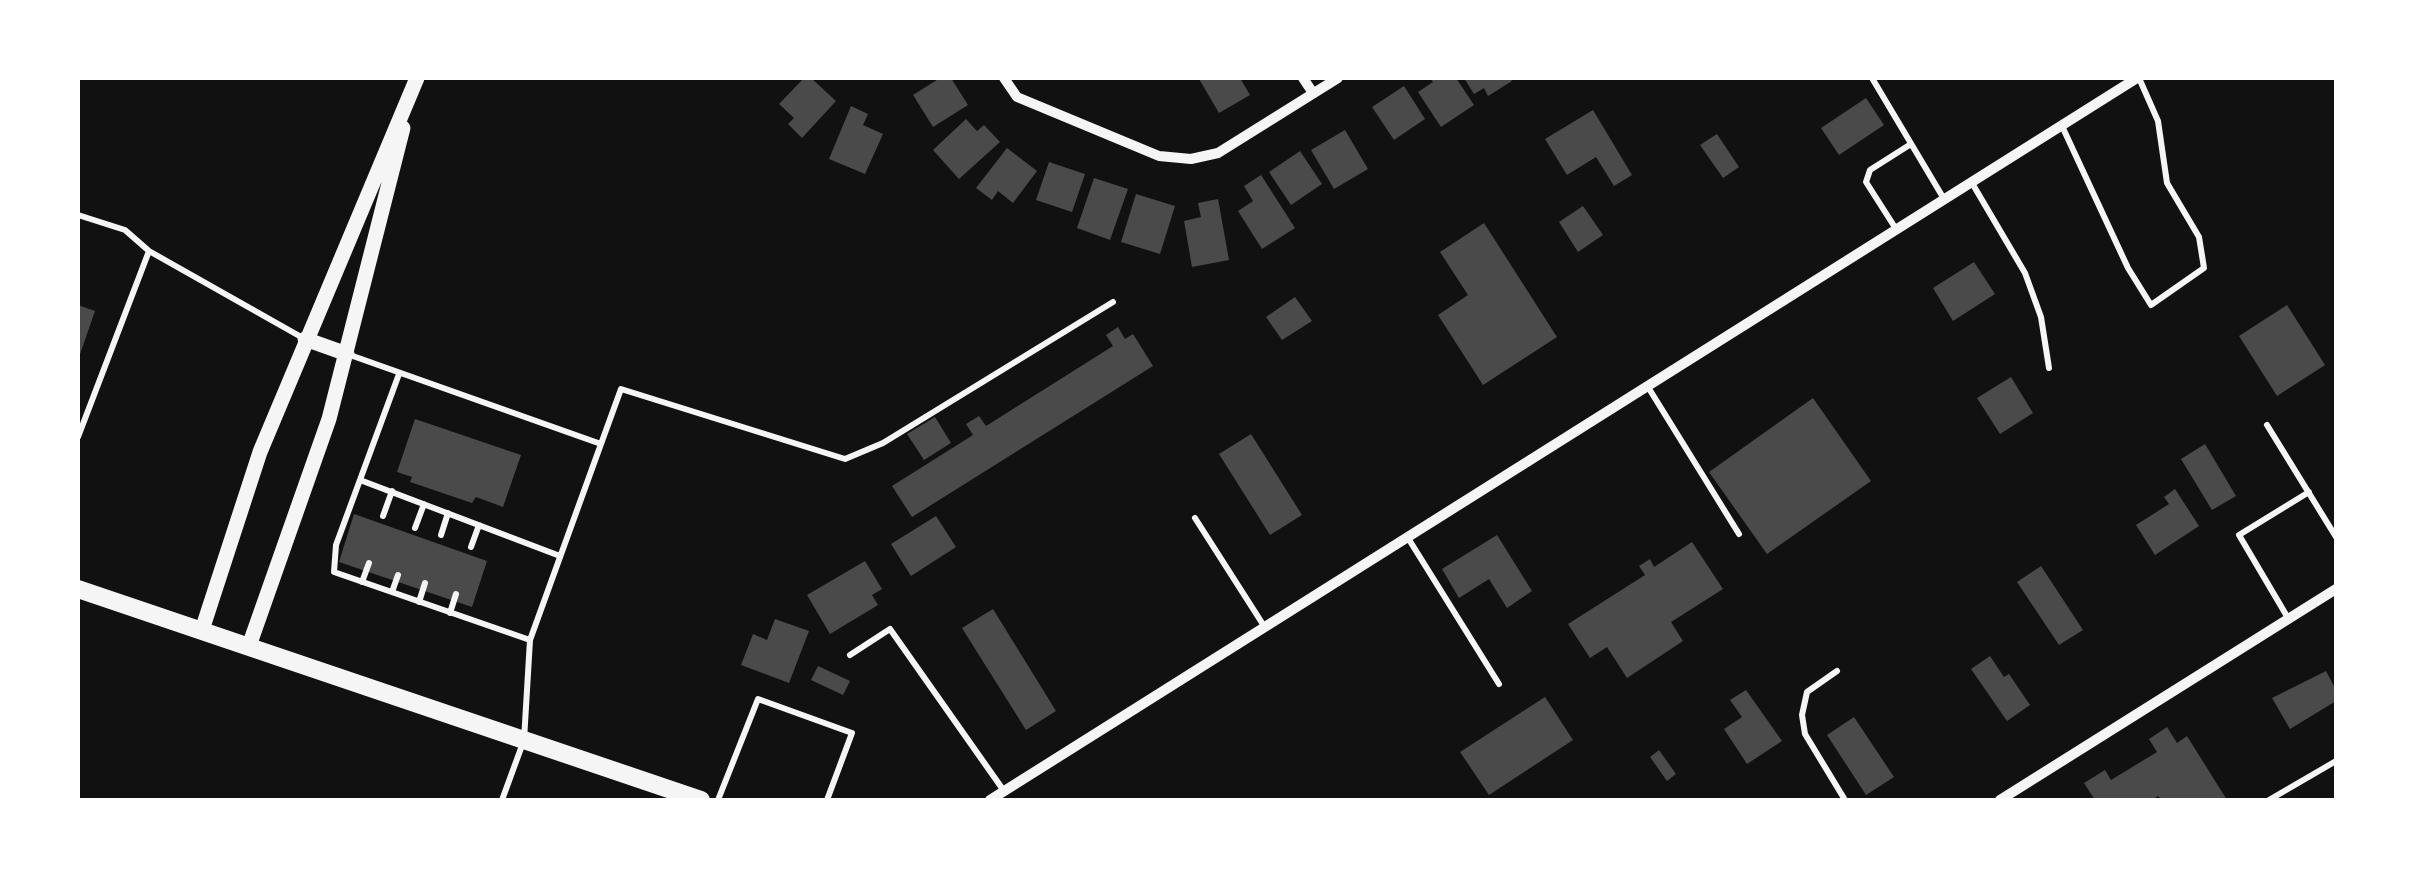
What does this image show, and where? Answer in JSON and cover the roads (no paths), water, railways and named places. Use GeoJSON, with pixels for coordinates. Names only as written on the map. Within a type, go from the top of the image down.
{"type":"FeatureCollection","features":[{"type":"Feature","properties":{"kind":"main road"},"geometry":{"type":"LineString","coordinates":[[78,589],[680,797],[701,800]]}},
{"type":"Feature","properties":{"kind":"street"},"geometry":{"type":"LineString","coordinates":[[1004,78],[1017,97],[1159,156],[1191,159],[1218,153],[1338,78]]}},
{"type":"Feature","properties":{"kind":"street"},"geometry":{"type":"LineString","coordinates":[[1303,78],[1313,94]]}},
{"type":"Feature","properties":{"kind":"street"},"geometry":{"type":"LineString","coordinates":[[990,800],[2138,78]]}},
{"type":"Feature","properties":{"kind":"street"},"geometry":{"type":"LineString","coordinates":[[202,630],[260,452],[414,86]]}},
{"type":"Feature","properties":{"kind":"street"},"geometry":{"type":"LineString","coordinates":[[250,646],[328,419],[414,86]]}},
{"type":"Feature","properties":{"kind":"street"},"geometry":{"type":"LineString","coordinates":[[305,339],[346,354]]}},
{"type":"Feature","properties":{"kind":"street"},"geometry":{"type":"LineString","coordinates":[[2000,800],[2336,589]]}},
{"type":"Feature","properties":{"kind":"lane"},"geometry":{"type":"LineString","coordinates":[[1872,78],[1944,199]]}},
{"type":"Feature","properties":{"kind":"lane"},"geometry":{"type":"LineString","coordinates":[[2061,125],[2128,268],[2151,305],[2204,268],[2199,237],[2167,183],[2158,122],[2138,78]]}},
{"type":"Feature","properties":{"kind":"lane"},"geometry":{"type":"LineString","coordinates":[[1896,229],[1866,182],[1870,170],[1912,144]]}},
{"type":"Feature","properties":{"kind":"lane"},"geometry":{"type":"LineString","coordinates":[[1972,182],[2025,274],[2041,317],[2049,368]]}},
{"type":"Feature","properties":{"kind":"lane"},"geometry":{"type":"LineString","coordinates":[[78,215],[125,230],[148,251],[305,339]]}},
{"type":"Feature","properties":{"kind":"lane"},"geometry":{"type":"LineString","coordinates":[[78,437],[148,251]]}},
{"type":"Feature","properties":{"kind":"lane"},"geometry":{"type":"LineString","coordinates":[[502,800],[524,740],[530,640],[621,389],[845,458],[883,443],[1113,302]]}},
{"type":"Feature","properties":{"kind":"lane"},"geometry":{"type":"LineString","coordinates":[[346,354],[600,444]]}},
{"type":"Feature","properties":{"kind":"lane"},"geometry":{"type":"LineString","coordinates":[[399,374],[336,545],[334,572],[530,640]]}},
{"type":"Feature","properties":{"kind":"lane"},"geometry":{"type":"LineString","coordinates":[[1647,386],[1739,534]]}},
{"type":"Feature","properties":{"kind":"lane"},"geometry":{"type":"LineString","coordinates":[[2267,425],[2336,536]]}},
{"type":"Feature","properties":{"kind":"lane"},"geometry":{"type":"LineString","coordinates":[[360,480],[560,556]]}},
{"type":"Feature","properties":{"kind":"lane"},"geometry":{"type":"LineString","coordinates":[[383,516],[392,491]]}},
{"type":"Feature","properties":{"kind":"lane"},"geometry":{"type":"LineString","coordinates":[[2289,619],[2239,535],[2309,492]]}},
{"type":"Feature","properties":{"kind":"lane"},"geometry":{"type":"LineString","coordinates":[[415,528],[424,504]]}},
{"type":"Feature","properties":{"kind":"lane"},"geometry":{"type":"LineString","coordinates":[[440,535],[448,513]]}},
{"type":"Feature","properties":{"kind":"lane"},"geometry":{"type":"LineString","coordinates":[[1194,518],[1265,627]]}},
{"type":"Feature","properties":{"kind":"lane"},"geometry":{"type":"LineString","coordinates":[[471,547],[479,525]]}},
{"type":"Feature","properties":{"kind":"lane"},"geometry":{"type":"LineString","coordinates":[[1408,537],[1498,684]]}},
{"type":"Feature","properties":{"kind":"lane"},"geometry":{"type":"LineString","coordinates":[[362,582],[368,563]]}},
{"type":"Feature","properties":{"kind":"lane"},"geometry":{"type":"LineString","coordinates":[[392,592],[398,575]]}},
{"type":"Feature","properties":{"kind":"lane"},"geometry":{"type":"LineString","coordinates":[[419,602],[425,582]]}},
{"type":"Feature","properties":{"kind":"lane"},"geometry":{"type":"LineString","coordinates":[[450,612],[456,594]]}},
{"type":"Feature","properties":{"kind":"lane"},"geometry":{"type":"LineString","coordinates":[[850,656],[890,629],[1004,792]]}},
{"type":"Feature","properties":{"kind":"lane"},"geometry":{"type":"LineString","coordinates":[[1836,672],[1806,692],[1802,715],[1805,734],[1845,800]]}},
{"type":"Feature","properties":{"kind":"lane"},"geometry":{"type":"LineString","coordinates":[[718,800],[758,699],[852,733],[827,800]]}},
{"type":"Feature","properties":{"kind":"lane"},"geometry":{"type":"LineString","coordinates":[[2269,800],[2336,761]]}}]}
